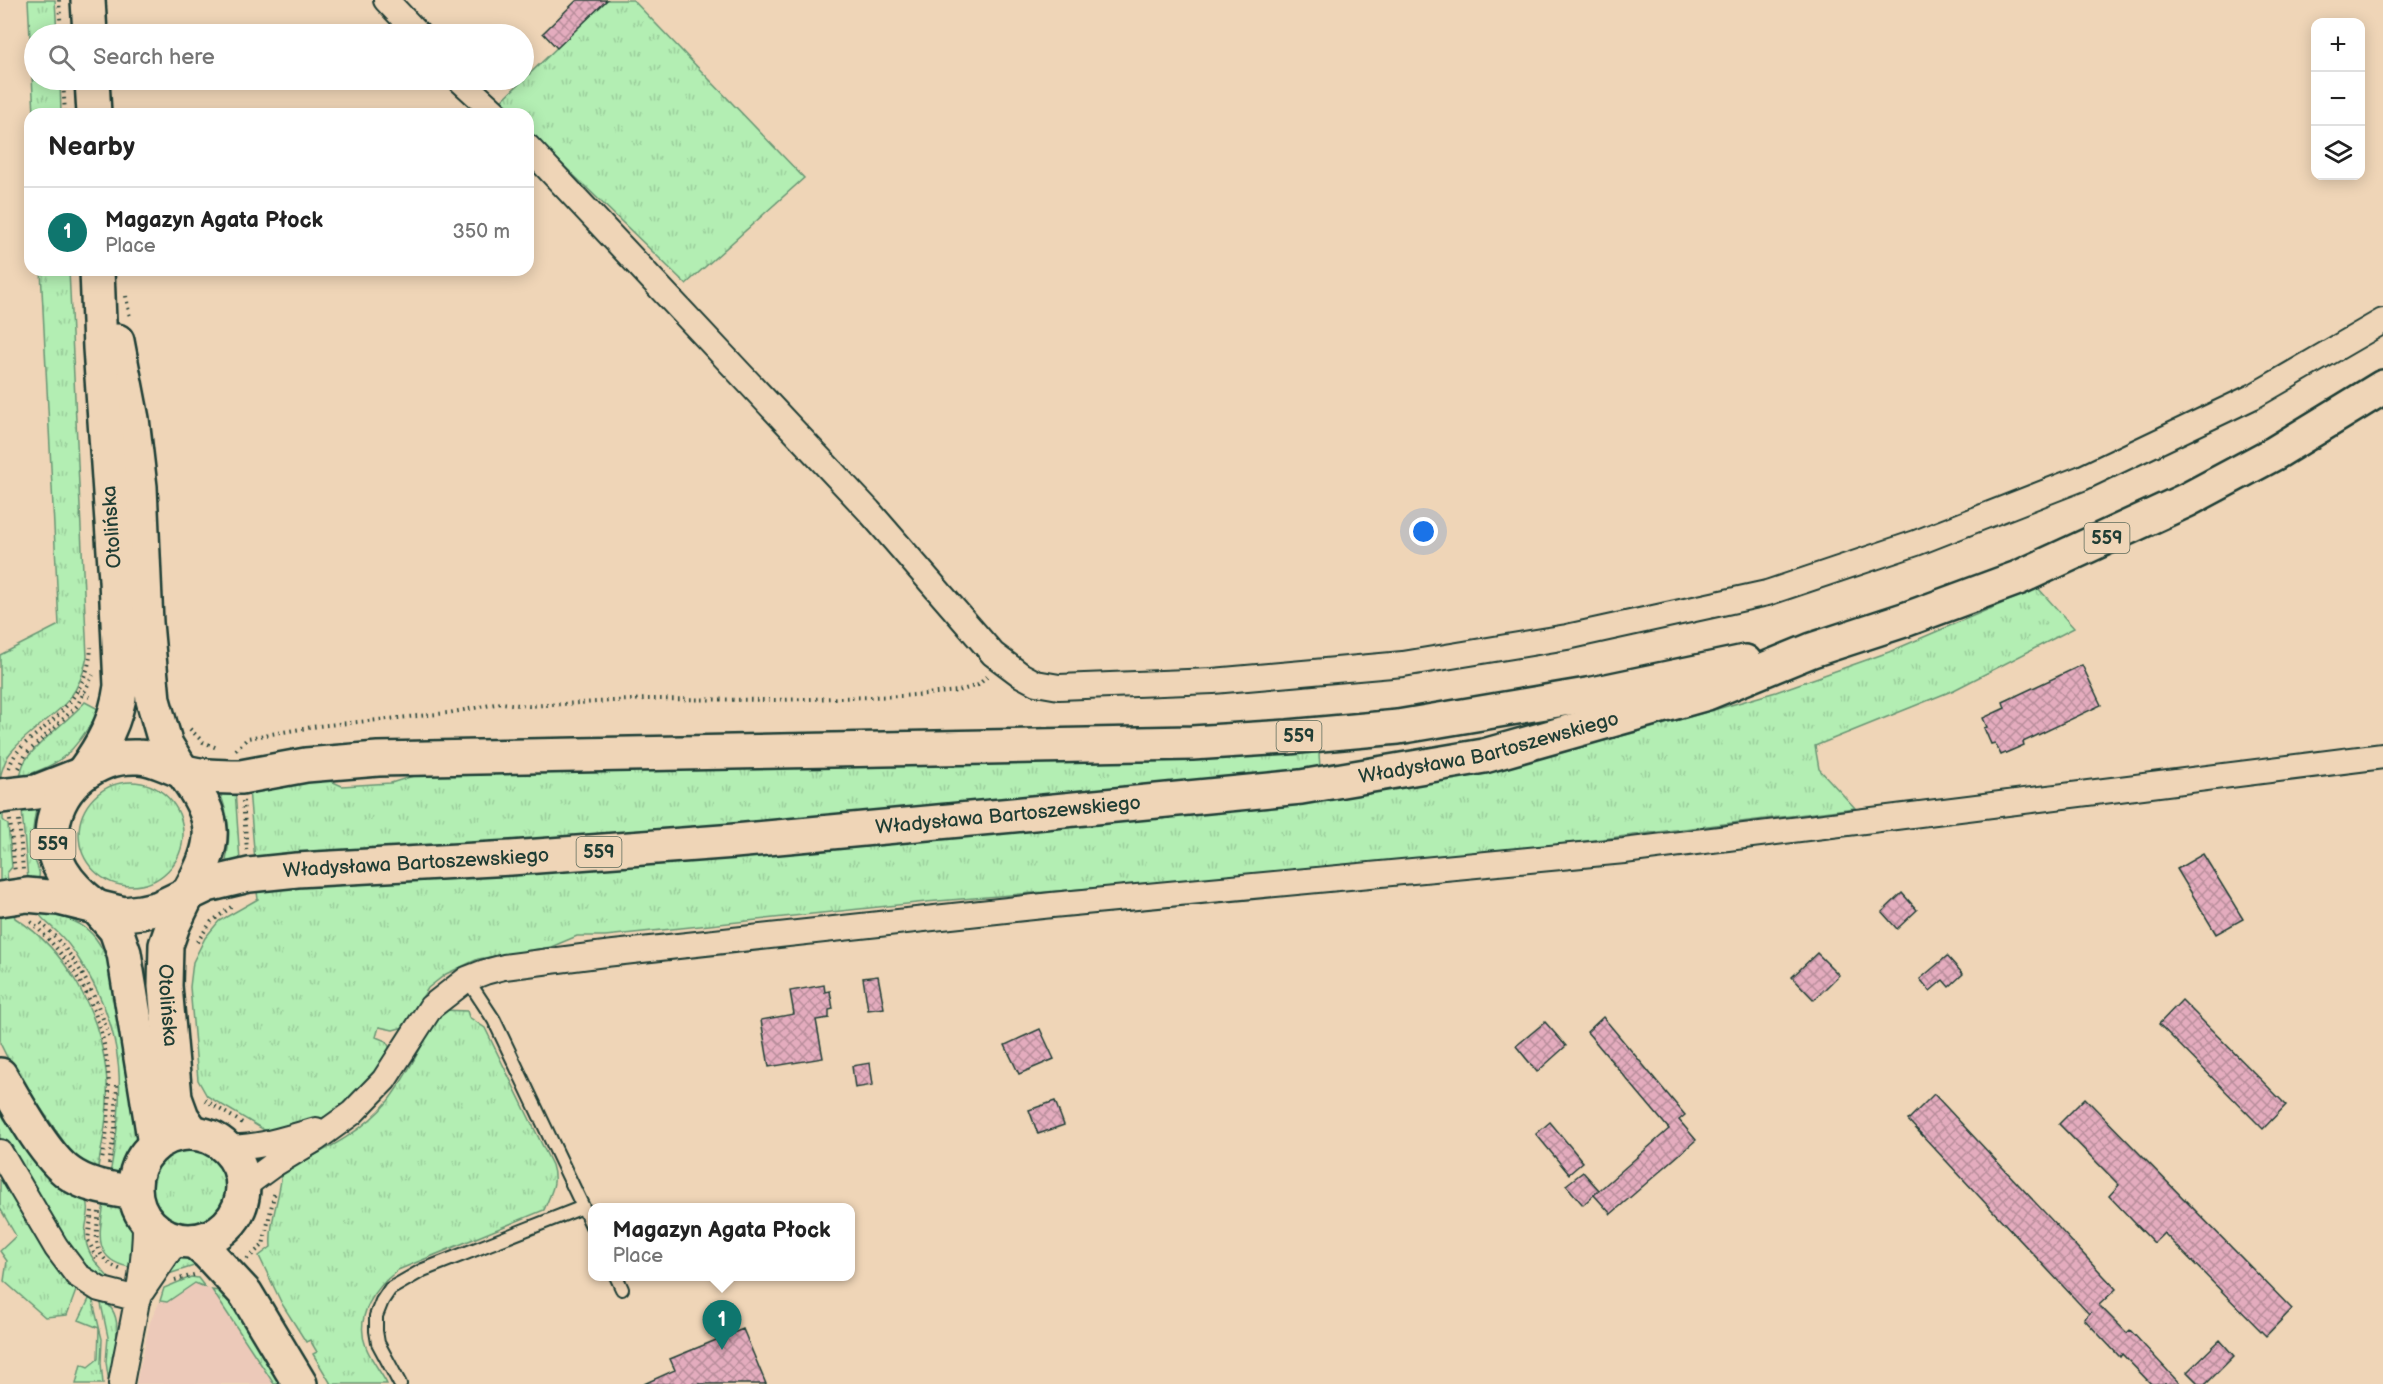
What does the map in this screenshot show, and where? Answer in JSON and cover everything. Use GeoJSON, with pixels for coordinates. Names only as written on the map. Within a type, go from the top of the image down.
{"type":"FeatureCollection","features":[{"type":"Feature","properties":{"kind":"main road"},"geometry":{"type":"LineString","coordinates":[[88,0],[89,24]]}},
{"type":"Feature","properties":{"kind":"main road"},"geometry":{"type":"LineString","coordinates":[[92,90],[93,108]]}},
{"type":"Feature","properties":{"kind":"main road","name":"Otolińska"},"geometry":{"type":"LineString","coordinates":[[82,774],[103,745],[116,712],[121,686],[97,276]]}},
{"type":"Feature","properties":{"kind":"main road","name":"Otolińska"},"geometry":{"type":"LineString","coordinates":[[108,276],[132,419],[140,487],[146,623],[153,700],[166,744],[182,771]]}},
{"type":"Feature","properties":{"kind":"main road","name":"Władysława Bartoszewskiego"},"geometry":{"type":"LineString","coordinates":[[188,894],[226,879],[287,871],[735,842],[1301,787],[1484,756],[1707,693],[1812,650],[1907,619],[2018,578],[2187,500],[2275,453],[2383,387]]}},
{"type":"Feature","properties":{"kind":"main road","name":"Władysława Bartoszewskiego"},"geometry":{"type":"LineString","coordinates":[[182,771],[207,776],[241,777],[306,765],[378,759],[1168,743],[1288,737],[1398,727],[1510,710],[1812,650]]}},
{"type":"Feature","properties":{"kind":"main road","name":"559"},"geometry":{"type":"LineString","coordinates":[[9,795],[36,792],[82,774],[105,761],[139,756],[182,771]]}},
{"type":"Feature","properties":{"kind":"main road"},"geometry":{"type":"LineString","coordinates":[[182,771],[195,788],[206,809],[210,824],[207,858],[188,894]]}},
{"type":"Feature","properties":{"kind":"main road","name":"559"},"geometry":{"type":"LineString","coordinates":[[82,774],[59,804],[52,835],[55,856],[62,874],[76,891],[96,907]]}},
{"type":"Feature","properties":{"kind":"main road","name":"Otolińska"},"geometry":{"type":"LineString","coordinates":[[188,894],[166,945],[165,986],[177,1108],[193,1133]]}},
{"type":"Feature","properties":{"kind":"main road","name":"559"},"geometry":{"type":"LineString","coordinates":[[14,897],[59,898],[124,914],[159,909],[188,894]]}},
{"type":"Feature","properties":{"kind":"main road","name":"Otolińska"},"geometry":{"type":"LineString","coordinates":[[96,907],[116,930],[124,953],[129,1074],[155,1144]]}},
{"type":"Feature","properties":{"kind":"main road"},"geometry":{"type":"LineString","coordinates":[[0,1075],[50,1155],[62,1168],[79,1179],[128,1200],[161,1234],[187,1241],[239,1269]]}},
{"type":"Feature","properties":{"kind":"main road"},"geometry":{"type":"LineString","coordinates":[[128,1200],[139,1166],[155,1144],[173,1135],[193,1133],[205,1135],[226,1147],[241,1172],[242,1200],[231,1222],[214,1235],[187,1241]]}},
{"type":"Feature","properties":{"kind":"main road"},"geometry":{"type":"LineString","coordinates":[[231,1222],[239,1269],[300,1384]]}},
{"type":"Feature","properties":{"kind":"street"},"geometry":{"type":"LineString","coordinates":[[386,0],[409,24]]}},
{"type":"Feature","properties":{"kind":"street"},"geometry":{"type":"LineString","coordinates":[[470,90],[490,108]]}},
{"type":"Feature","properties":{"kind":"street"},"geometry":{"type":"LineString","coordinates":[[534,153],[853,494],[979,639],[1003,663],[1036,683],[1059,687],[1213,681],[1425,660],[1545,641],[1767,593],[1916,543],[2082,478],[2252,397],[2383,321]]}},
{"type":"Feature","properties":{"kind":"street"},"geometry":{"type":"LineString","coordinates":[[243,1187],[273,1164],[307,1145],[352,1113],[384,1080],[431,1007],[467,980],[504,967],[1021,909],[1624,851],[2383,756]]}},
{"type":"Feature","properties":{"kind":"street"},"geometry":{"type":"LineString","coordinates":[[226,1147],[240,1148],[264,1144],[339,1123]]}},
{"type":"Feature","properties":{"kind":"street"},"geometry":{"type":"LineString","coordinates":[[0,1152],[56,1247],[77,1275],[99,1289],[138,1299]]}},
{"type":"Feature","properties":{"kind":"street"},"geometry":{"type":"LineString","coordinates":[[128,1200],[146,1275]]}},
{"type":"Feature","properties":{"kind":"street"},"geometry":{"type":"LineString","coordinates":[[122,1384],[132,1318],[146,1275],[170,1250],[187,1241]]}},
{"type":"Feature","properties":{"kind":"lane"},"geometry":{"type":"LineString","coordinates":[[467,980],[494,1020],[588,1218]]}},
{"type":"Feature","properties":{"kind":"lane"},"geometry":{"type":"LineString","coordinates":[[400,1384],[378,1343],[376,1331],[376,1316],[390,1289],[423,1270],[583,1207]]}},
{"type":"Feature","properties":{"kind":"lane"},"geometry":{"type":"LineString","coordinates":[[618,1281],[622,1288]]}},
{"type":"Feature","properties":{"kind":"path"},"geometry":{"type":"LineString","coordinates":[[59,0],[60,24]]}},
{"type":"Feature","properties":{"kind":"path"},"geometry":{"type":"LineString","coordinates":[[63,90],[64,108]]}},
{"type":"Feature","properties":{"kind":"path"},"geometry":{"type":"LineString","coordinates":[[235,753],[248,738],[318,726],[448,713],[501,703],[529,706],[647,699],[776,700],[903,696],[959,691],[978,685],[1003,663]]}},
{"type":"Feature","properties":{"kind":"path"},"geometry":{"type":"LineString","coordinates":[[96,668],[92,681],[77,706],[22,760],[9,795],[21,846],[14,897],[51,932],[80,968],[101,1011],[111,1043]]}},
{"type":"Feature","properties":{"kind":"path"},"geometry":{"type":"LineString","coordinates":[[129,1074],[115,1129],[128,1200],[96,1234],[100,1252],[112,1265],[146,1275],[167,1278],[239,1269]]}},
{"type":"Feature","properties":{"kind":"shaded area"},"geometry":{"type":"Polygon","coordinates":[[[195,1283],[212,1290],[274,1384],[136,1384],[150,1322],[160,1301],[167,1302],[195,1283]]]}},
{"type":"Feature","properties":{"kind":"green space"},"geometry":{"type":"Polygon","coordinates":[[[28,0],[55,0],[56,24],[29,24],[28,0]]]}},
{"type":"Feature","properties":{"kind":"green space"},"geometry":{"type":"Polygon","coordinates":[[[607,0],[633,0],[804,178],[686,284],[534,137],[534,108],[504,108],[499,103],[513,90],[534,90],[534,70],[607,0]]]}},
{"type":"Feature","properties":{"kind":"green space"},"geometry":{"type":"Polygon","coordinates":[[[33,90],[60,90],[61,108],[34,108],[33,90]]]}},
{"type":"Feature","properties":{"kind":"green space"},"geometry":{"type":"Polygon","coordinates":[[[41,276],[69,276],[87,657],[75,691],[56,712],[11,752],[5,761],[0,777],[0,655],[59,625],[41,276]]]}},
{"type":"Feature","properties":{"kind":"green space"},"geometry":{"type":"Polygon","coordinates":[[[2038,588],[2074,628],[1954,690],[1815,746],[1819,769],[1855,808],[1528,848],[1345,867],[926,902],[605,936],[577,936],[551,947],[478,959],[446,974],[428,988],[404,1027],[393,1030],[379,1027],[376,1037],[386,1041],[391,1050],[387,1062],[345,1108],[315,1121],[268,1135],[266,1131],[207,1096],[198,1080],[190,987],[193,962],[205,938],[219,921],[258,899],[257,892],[309,885],[840,847],[1258,808],[1360,793],[1487,771],[1641,731],[1776,692],[1889,652],[2038,588]]]}},
{"type":"Feature","properties":{"kind":"green space"},"geometry":{"type":"Polygon","coordinates":[[[85,702],[100,710],[76,745],[60,760],[20,777],[28,756],[85,702]]]}},
{"type":"Feature","properties":{"kind":"green space"},"geometry":{"type":"Polygon","coordinates":[[[1319,753],[1320,769],[1046,800],[599,836],[276,856],[255,861],[249,789],[324,778],[342,786],[391,783],[426,772],[616,771],[1319,753]]]}},
{"type":"Feature","properties":{"kind":"green space"},"geometry":{"type":"Polygon","coordinates":[[[131,782],[151,786],[160,791],[174,805],[179,814],[183,834],[179,854],[174,863],[160,877],[151,882],[131,886],[111,882],[102,877],[88,863],[83,854],[79,834],[83,814],[88,805],[102,791],[111,786],[131,782]]]}},
{"type":"Feature","properties":{"kind":"green space"},"geometry":{"type":"Polygon","coordinates":[[[235,790],[240,861],[226,861],[228,826],[220,793],[235,790]]]}},
{"type":"Feature","properties":{"kind":"green space"},"geometry":{"type":"Polygon","coordinates":[[[22,810],[36,810],[33,845],[39,872],[38,880],[28,880],[22,810]]]}},
{"type":"Feature","properties":{"kind":"green space"},"geometry":{"type":"Polygon","coordinates":[[[0,812],[3,812],[3,820],[8,825],[12,867],[7,873],[8,882],[0,883],[0,812]]]}},
{"type":"Feature","properties":{"kind":"green space"},"geometry":{"type":"Polygon","coordinates":[[[13,911],[15,918],[34,931],[65,965],[88,1005],[96,1026],[106,1071],[107,1107],[98,1167],[90,1170],[79,1162],[66,1145],[11,1065],[0,1043],[0,913],[13,911]]]}},
{"type":"Feature","properties":{"kind":"green space"},"geometry":{"type":"Polygon","coordinates":[[[38,912],[68,919],[88,930],[96,939],[108,962],[113,978],[143,1145],[129,1165],[125,1182],[109,1179],[120,1093],[119,1067],[107,1014],[96,988],[74,952],[38,912]]]}},
{"type":"Feature","properties":{"kind":"green space"},"geometry":{"type":"Polygon","coordinates":[[[443,1010],[467,1011],[469,1017],[485,1028],[552,1165],[553,1188],[544,1210],[398,1270],[390,1277],[369,1304],[363,1324],[366,1347],[387,1384],[331,1384],[313,1354],[317,1352],[310,1340],[306,1342],[282,1304],[259,1256],[271,1247],[282,1172],[339,1142],[377,1113],[403,1079],[443,1010]]]}},
{"type":"Feature","properties":{"kind":"green space"},"geometry":{"type":"Polygon","coordinates":[[[0,1101],[59,1186],[72,1194],[86,1197],[88,1211],[85,1234],[88,1248],[95,1261],[111,1280],[84,1267],[65,1245],[0,1139],[0,1101]]]}},
{"type":"Feature","properties":{"kind":"green space"},"geometry":{"type":"Polygon","coordinates":[[[189,1149],[203,1152],[215,1160],[223,1172],[226,1186],[223,1200],[215,1212],[203,1220],[189,1223],[175,1220],[163,1212],[155,1200],[152,1186],[155,1172],[163,1160],[175,1152],[189,1149]]]}},
{"type":"Feature","properties":{"kind":"green space"},"geometry":{"type":"Polygon","coordinates":[[[0,1176],[46,1252],[77,1288],[67,1315],[45,1317],[4,1281],[7,1261],[0,1251],[16,1236],[0,1208],[0,1176]]]}},
{"type":"Feature","properties":{"kind":"green space"},"geometry":{"type":"Polygon","coordinates":[[[105,1197],[117,1202],[132,1216],[137,1234],[129,1267],[116,1263],[103,1249],[100,1230],[105,1197]]]}},
{"type":"Feature","properties":{"kind":"green space"},"geometry":{"type":"Polygon","coordinates":[[[186,1254],[205,1266],[194,1266],[162,1276],[178,1255],[186,1254]]]}},
{"type":"Feature","properties":{"kind":"green space"},"geometry":{"type":"Polygon","coordinates":[[[191,1277],[198,1278],[205,1287],[195,1283],[167,1302],[160,1301],[164,1288],[191,1277]]]}},
{"type":"Feature","properties":{"kind":"green space"},"geometry":{"type":"Polygon","coordinates":[[[212,1290],[225,1292],[286,1384],[274,1384],[212,1290]]]}},
{"type":"Feature","properties":{"kind":"green space"},"geometry":{"type":"Polygon","coordinates":[[[92,1298],[102,1339],[103,1384],[76,1384],[81,1364],[88,1367],[98,1359],[99,1328],[79,1320],[89,1299],[92,1298]]]}},
{"type":"Feature","properties":{"kind":"green space"},"geometry":{"type":"Polygon","coordinates":[[[100,1299],[109,1306],[117,1325],[109,1383],[106,1362],[108,1337],[100,1299]]]}},
{"type":"Feature","properties":{"kind":"building"},"geometry":{"type":"Polygon","coordinates":[[[577,0],[607,0],[557,48],[543,33],[577,0]]]}},
{"type":"Feature","properties":{"kind":"building"},"geometry":{"type":"Polygon","coordinates":[[[2082,665],[2101,705],[2001,755],[1995,743],[1991,744],[1984,728],[1987,727],[1983,718],[2005,708],[2003,702],[2082,665]]]}},
{"type":"Feature","properties":{"kind":"building"},"geometry":{"type":"Polygon","coordinates":[[[2203,854],[2243,919],[2216,934],[2177,869],[2203,854]]]}},
{"type":"Feature","properties":{"kind":"building"},"geometry":{"type":"Polygon","coordinates":[[[1902,893],[1917,910],[1897,929],[1882,912],[1902,893]]]}},
{"type":"Feature","properties":{"kind":"building"},"geometry":{"type":"Polygon","coordinates":[[[1817,953],[1839,975],[1814,1000],[1792,977],[1817,953]]]}},
{"type":"Feature","properties":{"kind":"building"},"geometry":{"type":"Polygon","coordinates":[[[1947,956],[1963,974],[1949,987],[1943,980],[1930,991],[1920,979],[1947,956]]]}},
{"type":"Feature","properties":{"kind":"building"},"geometry":{"type":"Polygon","coordinates":[[[878,976],[884,1008],[868,1010],[863,978],[878,976]]]}},
{"type":"Feature","properties":{"kind":"building"},"geometry":{"type":"Polygon","coordinates":[[[824,985],[825,992],[830,991],[833,1009],[829,1010],[829,1018],[816,1020],[823,1058],[769,1067],[761,1020],[794,1014],[790,991],[824,985]]]}},
{"type":"Feature","properties":{"kind":"building"},"geometry":{"type":"Polygon","coordinates":[[[2182,1000],[2286,1105],[2263,1129],[2159,1024],[2182,1000]]]}},
{"type":"Feature","properties":{"kind":"building"},"geometry":{"type":"Polygon","coordinates":[[[1603,1017],[1685,1115],[1679,1120],[1696,1140],[1611,1214],[1594,1195],[1669,1129],[1587,1032],[1603,1017]]]}},
{"type":"Feature","properties":{"kind":"building"},"geometry":{"type":"Polygon","coordinates":[[[1545,1022],[1566,1046],[1537,1072],[1516,1046],[1545,1022]]]}},
{"type":"Feature","properties":{"kind":"building"},"geometry":{"type":"Polygon","coordinates":[[[1040,1029],[1054,1059],[1019,1074],[1005,1045],[1040,1029]]]}},
{"type":"Feature","properties":{"kind":"building"},"geometry":{"type":"Polygon","coordinates":[[[870,1063],[873,1085],[855,1088],[852,1066],[870,1063]]]}},
{"type":"Feature","properties":{"kind":"building"},"geometry":{"type":"Polygon","coordinates":[[[1934,1094],[2116,1289],[2099,1305],[2127,1333],[2130,1330],[2180,1384],[2151,1384],[2122,1354],[2120,1357],[2084,1319],[2089,1314],[1908,1120],[1934,1094]]]}},
{"type":"Feature","properties":{"kind":"building"},"geometry":{"type":"Polygon","coordinates":[[[2085,1098],[2292,1309],[2266,1336],[2164,1233],[2154,1243],[2109,1196],[2119,1185],[2059,1124],[2085,1098]]]}},
{"type":"Feature","properties":{"kind":"building"},"geometry":{"type":"Polygon","coordinates":[[[1055,1101],[1064,1125],[1038,1134],[1029,1110],[1055,1101]]]}},
{"type":"Feature","properties":{"kind":"building"},"geometry":{"type":"Polygon","coordinates":[[[1550,1122],[1583,1162],[1569,1174],[1536,1134],[1550,1122]]]}},
{"type":"Feature","properties":{"kind":"building"},"geometry":{"type":"Polygon","coordinates":[[[1583,1172],[1599,1190],[1583,1205],[1566,1185],[1583,1172]]]}},
{"type":"Feature","properties":{"kind":"building"},"geometry":{"type":"Polygon","coordinates":[[[743,1329],[766,1384],[644,1384],[675,1370],[670,1359],[743,1329]]]}},
{"type":"Feature","properties":{"kind":"building"},"geometry":{"type":"Polygon","coordinates":[[[2220,1340],[2234,1356],[2206,1384],[2199,1384],[2187,1372],[2220,1340]]]}},
{"type":"Feature","properties":{"kind":"place","name":"Magazyn Agata Płock"},"geometry":{"type":"Point","coordinates":[722,1350]}}]}
